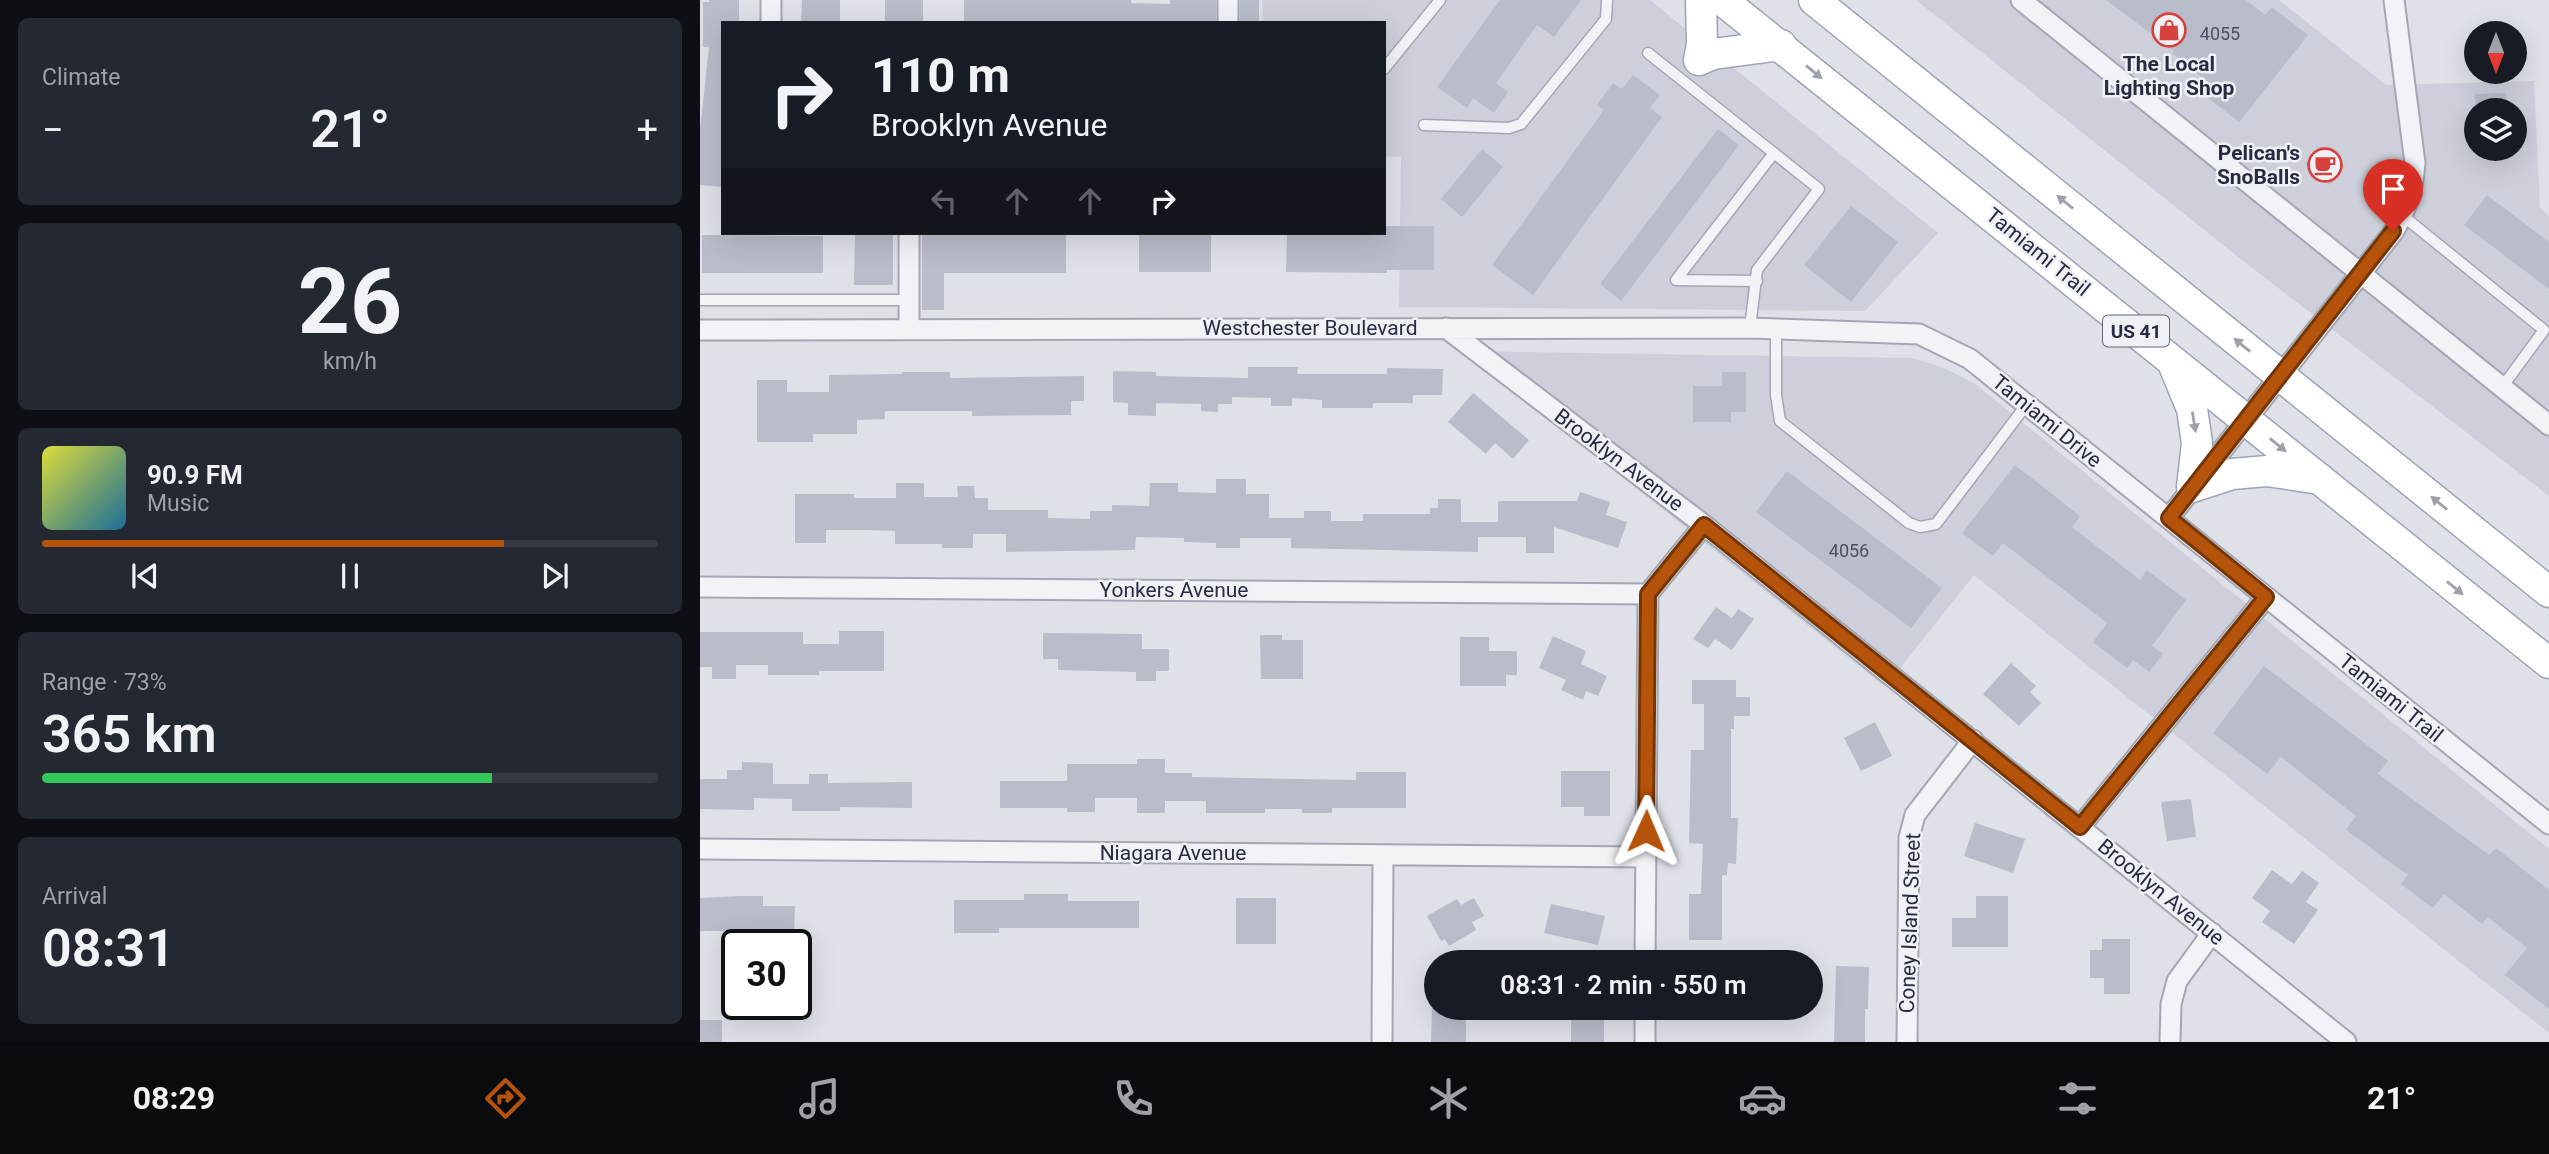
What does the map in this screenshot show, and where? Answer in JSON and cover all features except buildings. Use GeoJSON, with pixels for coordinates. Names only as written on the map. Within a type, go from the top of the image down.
{"type":"FeatureCollection","features":[{"type":"Feature","properties":{"kind":"main road"},"geometry":{"type":"LineString","coordinates":[[1690,70],[1702,44],[1701,0]]}},
{"type":"Feature","properties":{"kind":"main road","name":"Tamiami Trail"},"geometry":{"type":"LineString","coordinates":[[1722,0],[2549,663]]}},
{"type":"Feature","properties":{"kind":"main road","name":"US 41"},"geometry":{"type":"LineString","coordinates":[[1814,0],[2549,592]]}},
{"type":"Feature","properties":{"kind":"main road"},"geometry":{"type":"LineString","coordinates":[[1690,70],[1724,52],[1781,45]]}},
{"type":"Feature","properties":{"kind":"main road"},"geometry":{"type":"LineString","coordinates":[[2172,360],[2192,409],[2196,433],[2192,487],[2232,474],[2267,471],[2320,479]]}},
{"type":"Feature","properties":{"kind":"street"},"geometry":{"type":"LineString","coordinates":[[771,0],[771,21]]}},
{"type":"Feature","properties":{"kind":"street"},"geometry":{"type":"LineString","coordinates":[[1227,0],[1228,21]]}},
{"type":"Feature","properties":{"kind":"street"},"geometry":{"type":"LineString","coordinates":[[2021,0],[2549,425]]}},
{"type":"Feature","properties":{"kind":"street"},"geometry":{"type":"LineString","coordinates":[[2169,518],[2403,216],[2413,187],[2415,163],[2394,0]]}},
{"type":"Feature","properties":{"kind":"street"},"geometry":{"type":"LineString","coordinates":[[909,235],[909,329]]}},
{"type":"Feature","properties":{"kind":"street","name":"Brooklyn Avenue"},"geometry":{"type":"LineString","coordinates":[[1447,328],[1704,525],[2347,1042]]}},
{"type":"Feature","properties":{"kind":"street","name":"Westchester Boulevard"},"geometry":{"type":"LineString","coordinates":[[700,330],[1750,328],[1919,334]]}},
{"type":"Feature","properties":{"kind":"street","name":"Tamiami Drive"},"geometry":{"type":"LineString","coordinates":[[1919,334],[1970,359],[2169,518]]}},
{"type":"Feature","properties":{"kind":"street","name":"Tamiami Trail"},"geometry":{"type":"LineString","coordinates":[[2169,518],[2549,824]]}},
{"type":"Feature","properties":{"kind":"street"},"geometry":{"type":"LineString","coordinates":[[1645,950],[1648,594],[1704,525]]}},
{"type":"Feature","properties":{"kind":"street","name":"Yonkers Avenue"},"geometry":{"type":"LineString","coordinates":[[700,587],[1648,594]]}},
{"type":"Feature","properties":{"kind":"street"},"geometry":{"type":"LineString","coordinates":[[2080,827],[2266,597]]}},
{"type":"Feature","properties":{"kind":"street","name":"Coney Island Street"},"geometry":{"type":"LineString","coordinates":[[1907,1042],[1909,838],[1915,815],[1973,740]]}},
{"type":"Feature","properties":{"kind":"street","name":"Niagara Avenue"},"geometry":{"type":"LineString","coordinates":[[700,849],[1646,857]]}},
{"type":"Feature","properties":{"kind":"street"},"geometry":{"type":"LineString","coordinates":[[1382,1042],[1383,855]]}},
{"type":"Feature","properties":{"kind":"street"},"geometry":{"type":"LineString","coordinates":[[2170,1042],[2171,1004],[2176,981],[2213,933]]}},
{"type":"Feature","properties":{"kind":"street"},"geometry":{"type":"LineString","coordinates":[[1645,1020],[1645,1042]]}},
{"type":"Feature","properties":{"kind":"lane"},"geometry":{"type":"LineString","coordinates":[[1386,67],[1440,0]]}},
{"type":"Feature","properties":{"kind":"lane"},"geometry":{"type":"LineString","coordinates":[[1424,125],[1509,128],[1521,124],[1606,19],[1607,0]]}},
{"type":"Feature","properties":{"kind":"lane"},"geometry":{"type":"LineString","coordinates":[[1647,53],[1690,70],[1774,153],[1819,189],[1757,270],[1750,328]]}},
{"type":"Feature","properties":{"kind":"lane"},"geometry":{"type":"LineString","coordinates":[[1757,281],[1676,280],[1774,153]]}},
{"type":"Feature","properties":{"kind":"lane"},"geometry":{"type":"LineString","coordinates":[[2403,216],[2547,333],[2503,386]]}},
{"type":"Feature","properties":{"kind":"lane"},"geometry":{"type":"LineString","coordinates":[[700,300],[909,300]]}},
{"type":"Feature","properties":{"kind":"lane"},"geometry":{"type":"LineString","coordinates":[[1776,330],[1776,395],[1780,421],[1909,523],[1920,527],[1936,524],[2026,404]]}},
{"type":"Feature","properties":{"kind":"shaded area"},"geometry":{"type":"Polygon","coordinates":[[[1262,0],[1650,0],[1938,233],[1865,311],[1399,307],[1401,157],[1386,156],[1386,21],[1263,21],[1262,0]]]}},
{"type":"Feature","properties":{"kind":"shaded area"},"geometry":{"type":"Polygon","coordinates":[[[1916,0],[2279,0],[2386,85],[2527,84],[2527,81],[2534,81],[2540,208],[2549,216],[2549,496],[2247,264],[1916,0]]]}},
{"type":"Feature","properties":{"kind":"shaded area"},"geometry":{"type":"Polygon","coordinates":[[[1465,351],[1912,358],[1942,367],[1974,383],[2549,849],[2549,1033],[1974,575],[1885,687],[1465,351]]]}},
{"type":"Feature","properties":{"kind":"place","name":"The Local Lighting Shop"},"geometry":{"type":"Point","coordinates":[2169,30]}},
{"type":"Feature","properties":{"kind":"place","name":"Pelican's SnoBalls"},"geometry":{"type":"Point","coordinates":[2325,165]}},
{"type":"Feature","properties":{"kind":"route"},"geometry":{"type":"LineString","coordinates":[[1646,831],[1648,594],[1704,525],[2080,827],[2266,597],[2169,518],[2393,231]]}}]}
